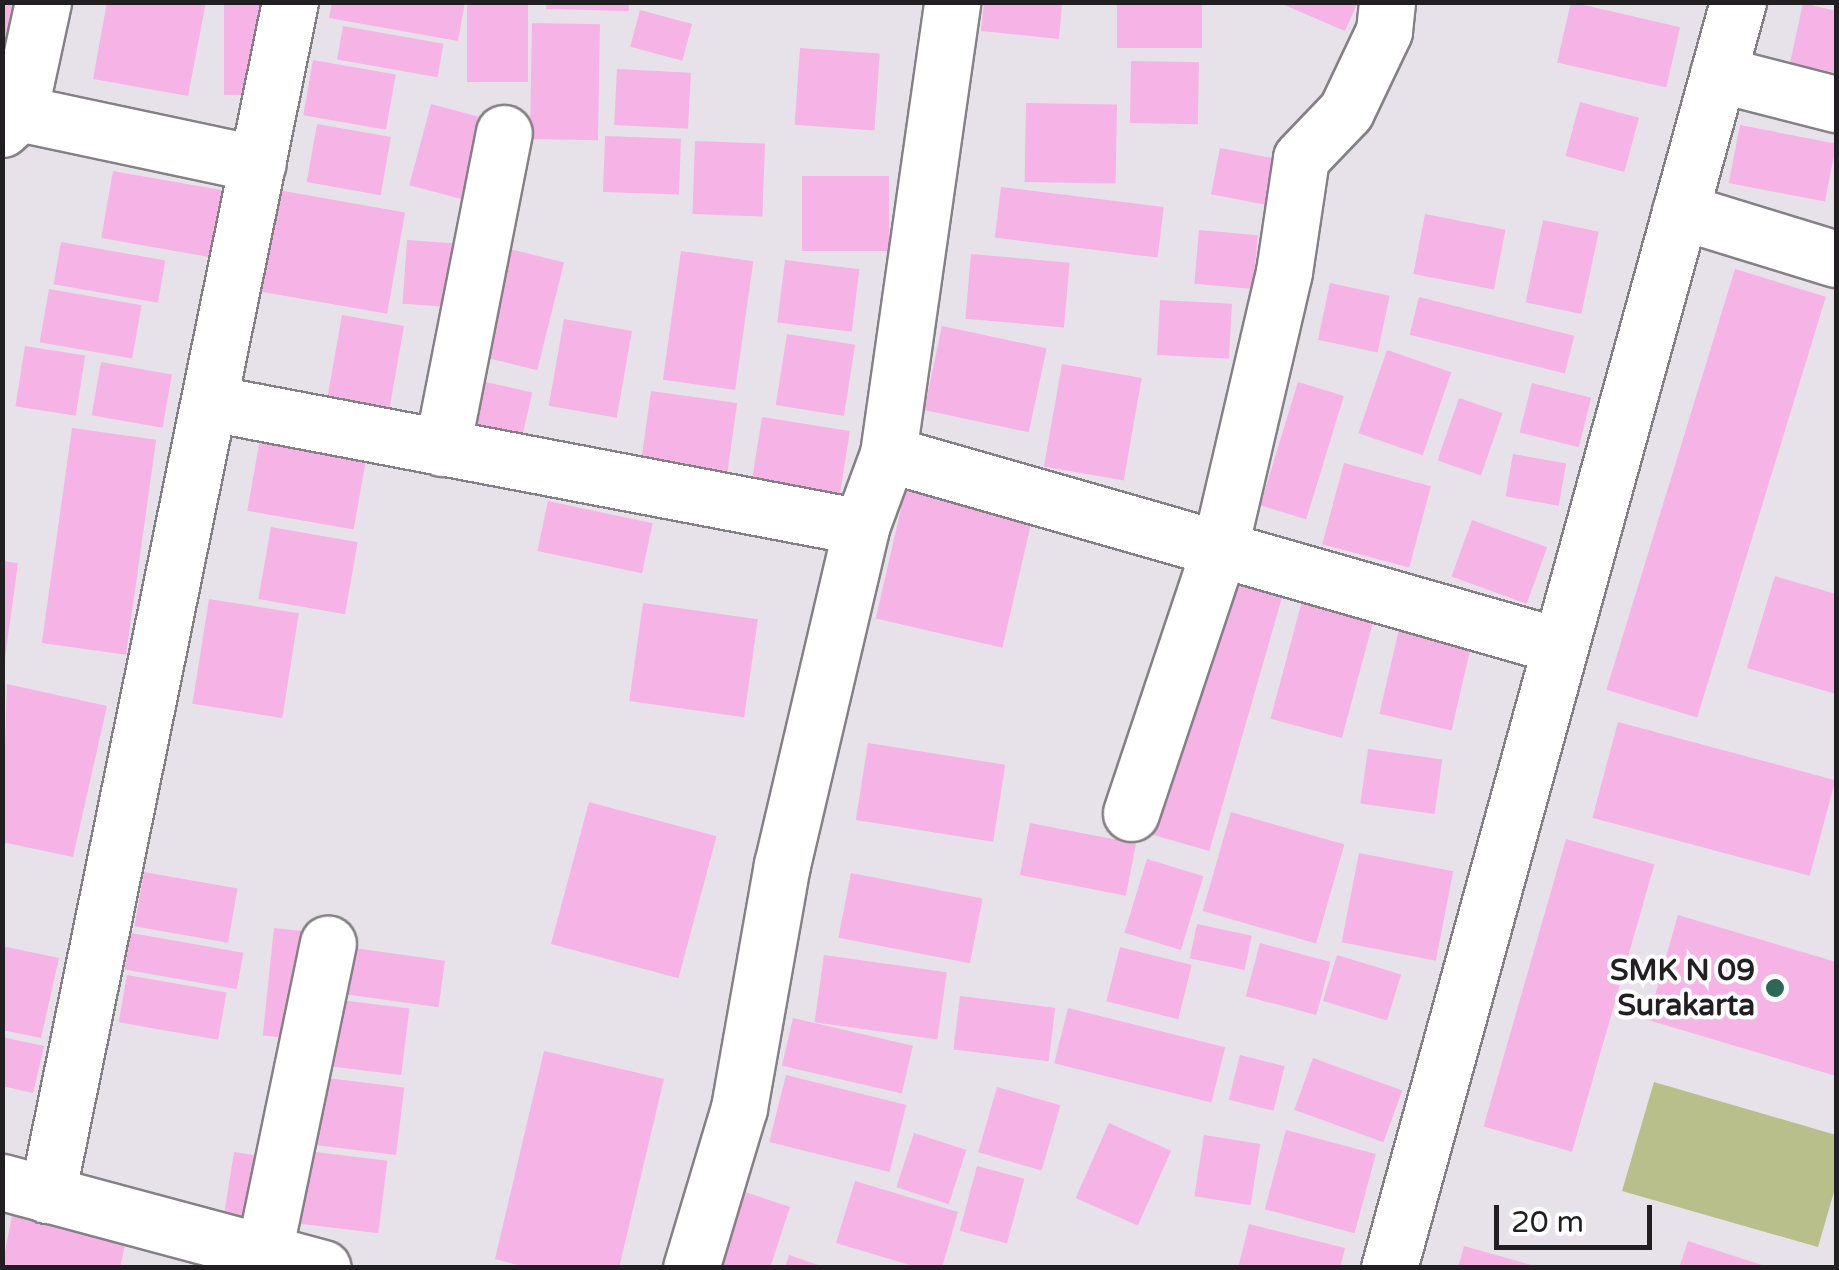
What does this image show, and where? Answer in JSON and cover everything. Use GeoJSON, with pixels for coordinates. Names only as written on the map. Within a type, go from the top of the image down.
{"type":"FeatureCollection","features":[{"type":"Feature","properties":{"kind":"street"},"geometry":{"type":"LineString","coordinates":[[43,2],[11,121],[258,164]]}},
{"type":"Feature","properties":{"kind":"street"},"geometry":{"type":"LineString","coordinates":[[290,2],[211,403],[25,1188],[323,1268]]}},
{"type":"Feature","properties":{"kind":"street"},"geometry":{"type":"LineString","coordinates":[[691,1268],[739,1108],[782,865],[861,526],[888,454],[952,2]]}},
{"type":"Feature","properties":{"kind":"street"},"geometry":{"type":"LineString","coordinates":[[1131,813],[1220,547],[1284,272],[1301,158],[1346,111],[1384,32],[1387,2]]}},
{"type":"Feature","properties":{"kind":"street"},"geometry":{"type":"LineString","coordinates":[[1389,1268],[1738,2]]}},
{"type":"Feature","properties":{"kind":"street"},"geometry":{"type":"LineString","coordinates":[[1718,74],[1836,104]]}},
{"type":"Feature","properties":{"kind":"street"},"geometry":{"type":"LineString","coordinates":[[442,448],[504,133]]}},
{"type":"Feature","properties":{"kind":"street"},"geometry":{"type":"LineString","coordinates":[[1680,210],[1836,259]]}},
{"type":"Feature","properties":{"kind":"street"},"geometry":{"type":"LineString","coordinates":[[211,403],[861,526]]}},
{"type":"Feature","properties":{"kind":"street"},"geometry":{"type":"LineString","coordinates":[[888,454],[1560,646]]}},
{"type":"Feature","properties":{"kind":"street"},"geometry":{"type":"LineString","coordinates":[[264,1252],[328,944]]}},
{"type":"Feature","properties":{"kind":"green space"},"geometry":{"type":"Polygon","coordinates":[[[1654,1082],[1836,1135],[1836,1185],[1818,1247],[1622,1191],[1654,1082]]]}},
{"type":"Feature","properties":{"kind":"building"},"geometry":{"type":"Polygon","coordinates":[[[2,2],[23,2],[16,42],[2,40],[2,2]]]}},
{"type":"Feature","properties":{"kind":"building"},"geometry":{"type":"Polygon","coordinates":[[[107,2],[206,2],[188,96],[93,79],[107,2]]]}},
{"type":"Feature","properties":{"kind":"building"},"geometry":{"type":"Polygon","coordinates":[[[224,2],[268,2],[268,95],[224,95],[224,2]]]}},
{"type":"Feature","properties":{"kind":"building"},"geometry":{"type":"Polygon","coordinates":[[[332,2],[465,2],[458,41],[329,18],[332,2]]]}},
{"type":"Feature","properties":{"kind":"building"},"geometry":{"type":"Polygon","coordinates":[[[467,2],[528,2],[528,82],[467,82],[467,2]]]}},
{"type":"Feature","properties":{"kind":"building"},"geometry":{"type":"Polygon","coordinates":[[[547,2],[629,2],[629,11],[546,9],[547,2]]]}},
{"type":"Feature","properties":{"kind":"building"},"geometry":{"type":"Polygon","coordinates":[[[984,2],[1062,2],[1059,39],[981,31],[984,2]]]}},
{"type":"Feature","properties":{"kind":"building"},"geometry":{"type":"Polygon","coordinates":[[[1117,2],[1202,2],[1202,48],[1117,48],[1117,2]]]}},
{"type":"Feature","properties":{"kind":"building"},"geometry":{"type":"Polygon","coordinates":[[[1277,2],[1358,2],[1345,31],[1277,2]]]}},
{"type":"Feature","properties":{"kind":"building"},"geometry":{"type":"Polygon","coordinates":[[[1571,2],[1680,27],[1666,88],[1557,62],[1571,2]]]}},
{"type":"Feature","properties":{"kind":"building"},"geometry":{"type":"Polygon","coordinates":[[[1803,3],[1836,11],[1836,73],[1790,63],[1803,3]]]}},
{"type":"Feature","properties":{"kind":"building"},"geometry":{"type":"Polygon","coordinates":[[[640,10],[692,24],[682,61],[630,47],[640,10]]]}},
{"type":"Feature","properties":{"kind":"building"},"geometry":{"type":"Polygon","coordinates":[[[532,23],[600,24],[598,140],[530,139],[532,23]]]}},
{"type":"Feature","properties":{"kind":"building"},"geometry":{"type":"Polygon","coordinates":[[[343,26],[443,44],[438,77],[337,59],[343,26]]]}},
{"type":"Feature","properties":{"kind":"building"},"geometry":{"type":"Polygon","coordinates":[[[800,48],[880,54],[874,130],[795,125],[800,48]]]}},
{"type":"Feature","properties":{"kind":"building"},"geometry":{"type":"Polygon","coordinates":[[[313,60],[396,75],[386,130],[303,115],[313,60]]]}},
{"type":"Feature","properties":{"kind":"building"},"geometry":{"type":"Polygon","coordinates":[[[1131,61],[1199,62],[1198,124],[1130,123],[1131,61]]]}},
{"type":"Feature","properties":{"kind":"building"},"geometry":{"type":"Polygon","coordinates":[[[617,69],[691,73],[688,129],[614,125],[617,69]]]}},
{"type":"Feature","properties":{"kind":"building"},"geometry":{"type":"Polygon","coordinates":[[[1580,102],[1639,118],[1624,172],[1566,156],[1580,102]]]}},
{"type":"Feature","properties":{"kind":"building"},"geometry":{"type":"Polygon","coordinates":[[[1026,103],[1117,105],[1116,184],[1025,182],[1026,103]]]}},
{"type":"Feature","properties":{"kind":"building"},"geometry":{"type":"Polygon","coordinates":[[[431,104],[483,118],[461,199],[409,185],[431,104]]]}},
{"type":"Feature","properties":{"kind":"building"},"geometry":{"type":"Polygon","coordinates":[[[317,124],[391,137],[381,195],[307,182],[317,124]]]}},
{"type":"Feature","properties":{"kind":"building"},"geometry":{"type":"Polygon","coordinates":[[[1740,125],[1836,144],[1825,202],[1729,183],[1740,125]]]}},
{"type":"Feature","properties":{"kind":"building"},"geometry":{"type":"Polygon","coordinates":[[[605,136],[681,139],[679,195],[603,192],[605,136]]]}},
{"type":"Feature","properties":{"kind":"building"},"geometry":{"type":"Polygon","coordinates":[[[695,141],[765,143],[762,216],[692,214],[695,141]]]}},
{"type":"Feature","properties":{"kind":"building"},"geometry":{"type":"Polygon","coordinates":[[[1220,148],[1284,160],[1275,207],[1211,194],[1220,148]]]}},
{"type":"Feature","properties":{"kind":"building"},"geometry":{"type":"Polygon","coordinates":[[[113,171],[222,190],[211,257],[101,238],[113,171]]]}},
{"type":"Feature","properties":{"kind":"building"},"geometry":{"type":"Polygon","coordinates":[[[802,176],[889,176],[889,251],[802,251],[802,176]]]}},
{"type":"Feature","properties":{"kind":"building"},"geometry":{"type":"Polygon","coordinates":[[[1001,187],[1164,207],[1158,258],[995,238],[1001,187]]]}},
{"type":"Feature","properties":{"kind":"building"},"geometry":{"type":"Polygon","coordinates":[[[278,190],[405,212],[387,314],[260,291],[278,190]]]}},
{"type":"Feature","properties":{"kind":"building"},"geometry":{"type":"Polygon","coordinates":[[[1425,214],[1505,230],[1494,290],[1413,274],[1425,214]]]}},
{"type":"Feature","properties":{"kind":"building"},"geometry":{"type":"Polygon","coordinates":[[[1543,220],[1599,232],[1581,314],[1526,302],[1543,220]]]}},
{"type":"Feature","properties":{"kind":"building"},"geometry":{"type":"Polygon","coordinates":[[[1199,230],[1258,235],[1253,289],[1194,284],[1199,230]]]}},
{"type":"Feature","properties":{"kind":"building"},"geometry":{"type":"Polygon","coordinates":[[[407,240],[470,244],[465,308],[403,304],[407,240]]]}},
{"type":"Feature","properties":{"kind":"building"},"geometry":{"type":"Polygon","coordinates":[[[61,242],[165,260],[158,303],[54,284],[61,242]]]}},
{"type":"Feature","properties":{"kind":"building"},"geometry":{"type":"Polygon","coordinates":[[[502,247],[564,262],[537,370],[475,355],[502,247]]]}},
{"type":"Feature","properties":{"kind":"building"},"geometry":{"type":"Polygon","coordinates":[[[681,251],[753,261],[735,390],[663,380],[681,251]]]}},
{"type":"Feature","properties":{"kind":"building"},"geometry":{"type":"Polygon","coordinates":[[[971,254],[1070,263],[1064,327],[965,319],[971,254]]]}},
{"type":"Feature","properties":{"kind":"building"},"geometry":{"type":"Polygon","coordinates":[[[785,260],[859,269],[852,332],[777,323],[785,260]]]}},
{"type":"Feature","properties":{"kind":"building"},"geometry":{"type":"Polygon","coordinates":[[[1735,269],[1826,297],[1697,718],[1606,690],[1735,269]]]}},
{"type":"Feature","properties":{"kind":"building"},"geometry":{"type":"Polygon","coordinates":[[[1330,283],[1390,296],[1378,352],[1318,340],[1330,283]]]}},
{"type":"Feature","properties":{"kind":"building"},"geometry":{"type":"Polygon","coordinates":[[[49,289],[142,305],[132,359],[40,342],[49,289]]]}},
{"type":"Feature","properties":{"kind":"building"},"geometry":{"type":"Polygon","coordinates":[[[1419,297],[1574,336],[1565,374],[1410,335],[1419,297]]]}},
{"type":"Feature","properties":{"kind":"building"},"geometry":{"type":"Polygon","coordinates":[[[1160,300],[1232,304],[1229,359],[1157,355],[1160,300]]]}},
{"type":"Feature","properties":{"kind":"building"},"geometry":{"type":"Polygon","coordinates":[[[342,315],[404,326],[387,420],[325,410],[342,315]]]}},
{"type":"Feature","properties":{"kind":"building"},"geometry":{"type":"Polygon","coordinates":[[[564,319],[632,331],[617,418],[549,406],[564,319]]]}},
{"type":"Feature","properties":{"kind":"building"},"geometry":{"type":"Polygon","coordinates":[[[942,326],[1047,348],[1029,432],[924,410],[942,326]]]}},
{"type":"Feature","properties":{"kind":"building"},"geometry":{"type":"Polygon","coordinates":[[[787,334],[855,345],[844,416],[776,405],[787,334]]]}},
{"type":"Feature","properties":{"kind":"building"},"geometry":{"type":"Polygon","coordinates":[[[25,346],[85,356],[76,416],[15,406],[25,346]]]}},
{"type":"Feature","properties":{"kind":"building"},"geometry":{"type":"Polygon","coordinates":[[[1387,350],[1451,372],[1423,455],[1358,433],[1387,350]]]}},
{"type":"Feature","properties":{"kind":"building"},"geometry":{"type":"Polygon","coordinates":[[[101,362],[172,375],[163,428],[92,415],[101,362]]]}},
{"type":"Feature","properties":{"kind":"building"},"geometry":{"type":"Polygon","coordinates":[[[1062,364],[1142,378],[1124,480],[1044,466],[1062,364]]]}},
{"type":"Feature","properties":{"kind":"building"},"geometry":{"type":"Polygon","coordinates":[[[469,378],[532,393],[520,448],[456,434],[469,378]]]}},
{"type":"Feature","properties":{"kind":"building"},"geometry":{"type":"Polygon","coordinates":[[[1298,382],[1344,396],[1306,519],[1260,505],[1298,382]]]}},
{"type":"Feature","properties":{"kind":"building"},"geometry":{"type":"Polygon","coordinates":[[[1532,383],[1591,398],[1579,447],[1520,432],[1532,383]]]}},
{"type":"Feature","properties":{"kind":"building"},"geometry":{"type":"Polygon","coordinates":[[[651,391],[737,403],[727,472],[641,460],[651,391]]]}},
{"type":"Feature","properties":{"kind":"building"},"geometry":{"type":"Polygon","coordinates":[[[1459,398],[1502,413],[1481,475],[1438,460],[1459,398]]]}},
{"type":"Feature","properties":{"kind":"building"},"geometry":{"type":"Polygon","coordinates":[[[762,417],[850,431],[839,502],[751,488],[762,417]]]}},
{"type":"Feature","properties":{"kind":"building"},"geometry":{"type":"Polygon","coordinates":[[[72,428],[156,440],[126,655],[42,643],[72,428]]]}},
{"type":"Feature","properties":{"kind":"building"},"geometry":{"type":"Polygon","coordinates":[[[261,433],[367,452],[354,530],[247,511],[261,433]]]}},
{"type":"Feature","properties":{"kind":"building"},"geometry":{"type":"Polygon","coordinates":[[[1513,454],[1566,463],[1559,506],[1506,496],[1513,454]]]}},
{"type":"Feature","properties":{"kind":"building"},"geometry":{"type":"Polygon","coordinates":[[[1344,463],[1431,486],[1409,567],[1322,544],[1344,463]]]}},
{"type":"Feature","properties":{"kind":"building"},"geometry":{"type":"Polygon","coordinates":[[[907,483],[1034,512],[1002,648],[876,618],[907,483]]]}},
{"type":"Feature","properties":{"kind":"building"},"geometry":{"type":"Polygon","coordinates":[[[548,501],[653,523],[642,573],[537,551],[548,501]]]}},
{"type":"Feature","properties":{"kind":"building"},"geometry":{"type":"Polygon","coordinates":[[[1472,520],[1547,547],[1527,604],[1451,576],[1472,520]]]}},
{"type":"Feature","properties":{"kind":"building"},"geometry":{"type":"Polygon","coordinates":[[[271,527],[358,542],[345,614],[258,599],[271,527]]]}},
{"type":"Feature","properties":{"kind":"building"},"geometry":{"type":"Polygon","coordinates":[[[2,561],[18,563],[5,658],[2,658],[2,561]]]}},
{"type":"Feature","properties":{"kind":"building"},"geometry":{"type":"Polygon","coordinates":[[[1216,570],[1284,590],[1209,851],[1141,831],[1216,570]]]}},
{"type":"Feature","properties":{"kind":"building"},"geometry":{"type":"Polygon","coordinates":[[[1775,576],[1836,594],[1836,694],[1747,668],[1775,576]]]}},
{"type":"Feature","properties":{"kind":"building"},"geometry":{"type":"Polygon","coordinates":[[[209,599],[299,613],[282,718],[192,704],[209,599]]]}},
{"type":"Feature","properties":{"kind":"building"},"geometry":{"type":"Polygon","coordinates":[[[1302,601],[1373,620],[1342,738],[1270,719],[1302,601]]]}},
{"type":"Feature","properties":{"kind":"building"},"geometry":{"type":"Polygon","coordinates":[[[643,603],[758,619],[744,717],[629,701],[643,603]]]}},
{"type":"Feature","properties":{"kind":"building"},"geometry":{"type":"Polygon","coordinates":[[[1399,629],[1471,646],[1452,730],[1379,714],[1399,629]]]}},
{"type":"Feature","properties":{"kind":"building"},"geometry":{"type":"Polygon","coordinates":[[[7,684],[107,706],[73,857],[2,842],[7,684]]]}},
{"type":"Feature","properties":{"kind":"building"},"geometry":{"type":"Polygon","coordinates":[[[1618,722],[1835,780],[1810,876],[1592,818],[1618,722]]]}},
{"type":"Feature","properties":{"kind":"building"},"geometry":{"type":"Polygon","coordinates":[[[868,743],[1005,765],[993,842],[856,820],[868,743]]]}},
{"type":"Feature","properties":{"kind":"building"},"geometry":{"type":"Polygon","coordinates":[[[1368,749],[1442,759],[1435,814],[1360,803],[1368,749]]]}},
{"type":"Feature","properties":{"kind":"building"},"geometry":{"type":"Polygon","coordinates":[[[589,802],[717,836],[678,978],[551,944],[589,802]]]}},
{"type":"Feature","properties":{"kind":"building"},"geometry":{"type":"Polygon","coordinates":[[[1231,812],[1344,845],[1316,944],[1203,911],[1231,812]]]}},
{"type":"Feature","properties":{"kind":"building"},"geometry":{"type":"Polygon","coordinates":[[[1030,823],[1136,844],[1126,896],[1020,875],[1030,823]]]}},
{"type":"Feature","properties":{"kind":"building"},"geometry":{"type":"Polygon","coordinates":[[[1566,839],[1654,864],[1572,1152],[1484,1126],[1566,839]]]}},
{"type":"Feature","properties":{"kind":"building"},"geometry":{"type":"Polygon","coordinates":[[[1359,853],[1453,871],[1436,961],[1342,942],[1359,853]]]}},
{"type":"Feature","properties":{"kind":"building"},"geometry":{"type":"Polygon","coordinates":[[[1147,859],[1203,876],[1181,950],[1124,933],[1147,859]]]}},
{"type":"Feature","properties":{"kind":"building"},"geometry":{"type":"Polygon","coordinates":[[[144,872],[238,888],[228,943],[134,926],[144,872]]]}},
{"type":"Feature","properties":{"kind":"building"},"geometry":{"type":"Polygon","coordinates":[[[851,873],[983,899],[970,963],[838,938],[851,873]]]}},
{"type":"Feature","properties":{"kind":"building"},"geometry":{"type":"Polygon","coordinates":[[[1678,915],[1836,962],[1836,1076],[1648,1020],[1678,915]]]}},
{"type":"Feature","properties":{"kind":"building"},"geometry":{"type":"Polygon","coordinates":[[[1197,924],[1252,936],[1244,970],[1190,958],[1197,924]]]}},
{"type":"Feature","properties":{"kind":"building"},"geometry":{"type":"Polygon","coordinates":[[[274,928],[320,933],[308,1040],[263,1035],[274,928]]]}},
{"type":"Feature","properties":{"kind":"building"},"geometry":{"type":"Polygon","coordinates":[[[131,933],[243,953],[237,989],[125,969],[131,933]]]}},
{"type":"Feature","properties":{"kind":"building"},"geometry":{"type":"Polygon","coordinates":[[[1260,943],[1331,962],[1316,1015],[1246,996],[1260,943]]]}},
{"type":"Feature","properties":{"kind":"building"},"geometry":{"type":"Polygon","coordinates":[[[2,946],[59,958],[41,1038],[2,1030],[2,946]]]}},
{"type":"Feature","properties":{"kind":"building"},"geometry":{"type":"Polygon","coordinates":[[[347,947],[445,961],[438,1007],[340,994],[347,947]]]}},
{"type":"Feature","properties":{"kind":"building"},"geometry":{"type":"Polygon","coordinates":[[[1120,947],[1192,965],[1178,1019],[1106,1001],[1120,947]]]}},
{"type":"Feature","properties":{"kind":"building"},"geometry":{"type":"Polygon","coordinates":[[[824,955],[947,972],[937,1040],[815,1022],[824,955]]]}},
{"type":"Feature","properties":{"kind":"building"},"geometry":{"type":"Polygon","coordinates":[[[1337,955],[1401,975],[1387,1020],[1323,1001],[1337,955]]]}},
{"type":"Feature","properties":{"kind":"building"},"geometry":{"type":"Polygon","coordinates":[[[127,975],[226,993],[218,1040],[119,1022],[127,975]]]}},
{"type":"Feature","properties":{"kind":"building"},"geometry":{"type":"Polygon","coordinates":[[[960,996],[1055,1008],[1049,1061],[953,1050],[960,996]]]}},
{"type":"Feature","properties":{"kind":"building"},"geometry":{"type":"Polygon","coordinates":[[[332,999],[409,1009],[401,1075],[324,1066],[332,999]]]}},
{"type":"Feature","properties":{"kind":"building"},"geometry":{"type":"Polygon","coordinates":[[[1068,1008],[1225,1047],[1211,1102],[1054,1063],[1068,1008]]]}},
{"type":"Feature","properties":{"kind":"building"},"geometry":{"type":"Polygon","coordinates":[[[793,1018],[913,1046],[902,1093],[782,1066],[793,1018]]]}},
{"type":"Feature","properties":{"kind":"building"},"geometry":{"type":"Polygon","coordinates":[[[2,1037],[44,1046],[33,1093],[2,1086],[2,1037]]]}},
{"type":"Feature","properties":{"kind":"building"},"geometry":{"type":"Polygon","coordinates":[[[544,1051],[664,1079],[619,1268],[529,1268],[495,1259],[544,1051]]]}},
{"type":"Feature","properties":{"kind":"building"},"geometry":{"type":"Polygon","coordinates":[[[1240,1055],[1285,1066],[1274,1111],[1229,1100],[1240,1055]]]}},
{"type":"Feature","properties":{"kind":"building"},"geometry":{"type":"Polygon","coordinates":[[[1313,1058],[1402,1090],[1383,1142],[1294,1110],[1313,1058]]]}},
{"type":"Feature","properties":{"kind":"building"},"geometry":{"type":"Polygon","coordinates":[[[786,1075],[906,1105],[890,1172],[769,1142],[786,1075]]]}},
{"type":"Feature","properties":{"kind":"building"},"geometry":{"type":"Polygon","coordinates":[[[311,1076],[404,1087],[396,1155],[303,1143],[311,1076]]]}},
{"type":"Feature","properties":{"kind":"building"},"geometry":{"type":"Polygon","coordinates":[[[997,1087],[1060,1105],[1042,1171],[978,1152],[997,1087]]]}},
{"type":"Feature","properties":{"kind":"building"},"geometry":{"type":"Polygon","coordinates":[[[1109,1123],[1171,1151],[1138,1226],[1076,1198],[1109,1123]]]}},
{"type":"Feature","properties":{"kind":"building"},"geometry":{"type":"Polygon","coordinates":[[[1286,1130],[1376,1154],[1355,1233],[1265,1209],[1286,1130]]]}},
{"type":"Feature","properties":{"kind":"building"},"geometry":{"type":"Polygon","coordinates":[[[914,1133],[966,1150],[949,1204],[896,1187],[914,1133]]]}},
{"type":"Feature","properties":{"kind":"building"},"geometry":{"type":"Polygon","coordinates":[[[1204,1135],[1260,1144],[1251,1205],[1194,1196],[1204,1135]]]}},
{"type":"Feature","properties":{"kind":"building"},"geometry":{"type":"Polygon","coordinates":[[[299,1150],[387,1161],[378,1233],[290,1222],[299,1150]]]}},
{"type":"Feature","properties":{"kind":"building"},"geometry":{"type":"Polygon","coordinates":[[[234,1152],[278,1159],[267,1232],[222,1225],[234,1152]]]}},
{"type":"Feature","properties":{"kind":"building"},"geometry":{"type":"Polygon","coordinates":[[[977,1166],[1024,1179],[1007,1243],[960,1231],[977,1166]]]}},
{"type":"Feature","properties":{"kind":"building"},"geometry":{"type":"Polygon","coordinates":[[[855,1181],[958,1212],[942,1268],[920,1268],[836,1243],[855,1181]]]}},
{"type":"Feature","properties":{"kind":"building"},"geometry":{"type":"Polygon","coordinates":[[[733,1188],[790,1207],[770,1268],[707,1268],[733,1188]]]}},
{"type":"Feature","properties":{"kind":"building"},"geometry":{"type":"Polygon","coordinates":[[[13,1210],[127,1236],[120,1268],[2,1268],[13,1210]]]}},
{"type":"Feature","properties":{"kind":"building"},"geometry":{"type":"Polygon","coordinates":[[[1249,1224],[1345,1248],[1340,1268],[1238,1268],[1249,1224]]]}},
{"type":"Feature","properties":{"kind":"building"},"geometry":{"type":"Polygon","coordinates":[[[1688,1241],[1768,1267],[1768,1268],[1679,1268],[1688,1241]]]}},
{"type":"Feature","properties":{"kind":"building"},"geometry":{"type":"Polygon","coordinates":[[[1464,1246],[1535,1266],[1535,1268],[1458,1268],[1464,1246]]]}},
{"type":"Feature","properties":{"kind":"building"},"geometry":{"type":"Polygon","coordinates":[[[789,1255],[824,1267],[824,1268],[785,1268],[789,1255]]]}},
{"type":"Feature","properties":{"kind":"place","name":"SMK N 09 Surakarta"},"geometry":{"type":"Point","coordinates":[1775,988]}}]}
